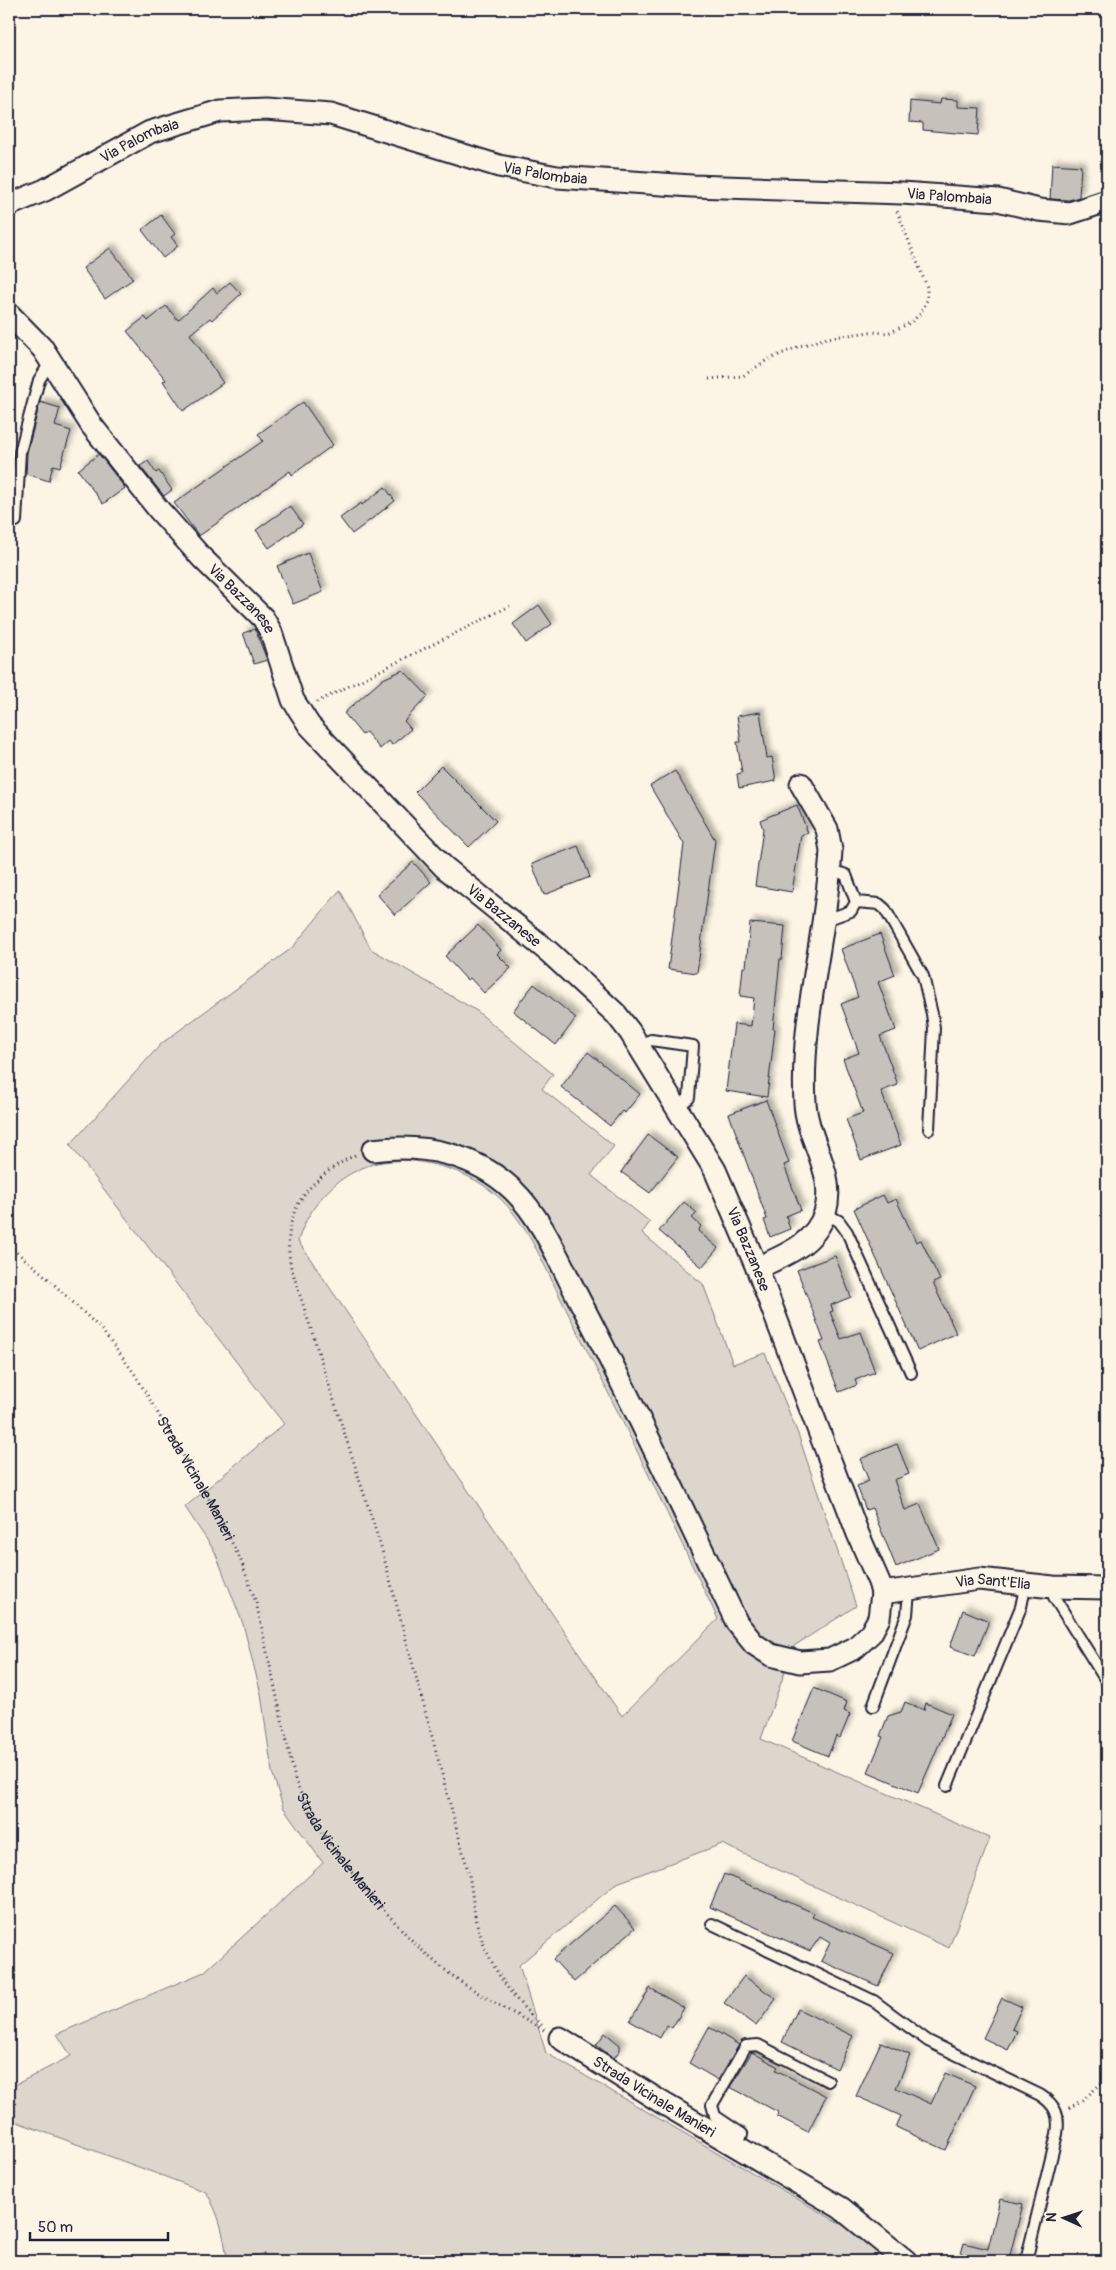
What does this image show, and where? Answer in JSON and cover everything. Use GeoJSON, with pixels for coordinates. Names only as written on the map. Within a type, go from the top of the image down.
{"type":"FeatureCollection","features":[{"type":"Feature","properties":{"kind":"street","name":"Via Palombaia"},"geometry":{"type":"LineString","coordinates":[[9,205],[45,190],[150,132],[220,111],[265,108],[330,114],[499,166],[557,177],[692,186],[889,192],[998,200],[1040,210],[1070,213],[1107,201]]}},
{"type":"Feature","properties":{"kind":"street","name":"Via Bazzanese"},"geometry":{"type":"LineString","coordinates":[[9,314],[34,338],[53,364],[92,426],[154,504],[202,558],[265,620],[271,632],[292,696],[299,711],[312,728],[444,867],[573,973],[616,1014],[638,1045],[716,1170],[757,1268],[858,1534],[879,1582],[882,1593],[879,1618],[871,1633],[856,1648],[837,1658],[816,1662],[788,1660],[771,1655],[754,1644],[737,1623],[611,1362],[546,1237],[526,1206],[513,1190],[496,1176],[477,1164],[455,1155],[419,1148],[373,1150]]}},
{"type":"Feature","properties":{"kind":"street"},"geometry":{"type":"LineString","coordinates":[[757,1268],[786,1255],[805,1243],[815,1232],[824,1213],[827,1184],[806,1114],[804,1088],[810,1018],[831,850],[827,829],[802,784]]}},
{"type":"Feature","properties":{"kind":"street","name":"Via Sant'Elia"},"geometry":{"type":"LineString","coordinates":[[882,1593],[974,1579],[1053,1587],[1107,1588]]}},
{"type":"Feature","properties":{"kind":"street","name":"Strada Vicinale Manieri"},"geometry":{"type":"LineString","coordinates":[[560,2038],[841,2208],[906,2261]]}},
{"type":"Feature","properties":{"kind":"lane"},"geometry":{"type":"LineString","coordinates":[[16,521],[20,452],[38,383],[46,369],[53,364]]}},
{"type":"Feature","properties":{"kind":"lane"},"geometry":{"type":"LineString","coordinates":[[822,921],[851,911],[856,902],[846,875],[838,872],[829,874]]}},
{"type":"Feature","properties":{"kind":"lane"},"geometry":{"type":"LineString","coordinates":[[856,902],[879,904],[885,909],[925,982],[934,1028],[930,1129]]}},
{"type":"Feature","properties":{"kind":"lane"},"geometry":{"type":"LineString","coordinates":[[638,1045],[651,1040],[693,1046],[689,1098],[677,1108]]}},
{"type":"Feature","properties":{"kind":"lane"},"geometry":{"type":"LineString","coordinates":[[824,1213],[839,1221],[850,1237],[911,1373]]}},
{"type":"Feature","properties":{"kind":"lane"},"geometry":{"type":"LineString","coordinates":[[947,1786],[1023,1602],[1026,1584]]}},
{"type":"Feature","properties":{"kind":"lane"},"geometry":{"type":"LineString","coordinates":[[1053,1587],[1054,1597],[1107,1682]]}},
{"type":"Feature","properties":{"kind":"lane"},"geometry":{"type":"LineString","coordinates":[[873,1706],[907,1615],[909,1590]]}},
{"type":"Feature","properties":{"kind":"lane"},"geometry":{"type":"LineString","coordinates":[[712,1924],[879,2003],[910,2030],[928,2041],[1044,2098],[1052,2104],[1057,2114],[1058,2127],[1026,2261]]}},
{"type":"Feature","properties":{"kind":"lane"},"geometry":{"type":"LineString","coordinates":[[737,2146],[742,2137],[741,2133],[715,2116],[712,2105],[746,2046],[758,2045],[828,2082]]}},
{"type":"Feature","properties":{"kind":"path"},"geometry":{"type":"LineString","coordinates":[[708,379],[743,376],[767,360],[800,346],[827,338],[870,332],[888,333],[910,323],[920,314],[927,300],[927,287],[889,192]]}},
{"type":"Feature","properties":{"kind":"path"},"geometry":{"type":"LineString","coordinates":[[299,711],[510,606]]}},
{"type":"Feature","properties":{"kind":"path"},"geometry":{"type":"LineString","coordinates":[[373,1150],[360,1153],[345,1160],[318,1178],[304,1193],[297,1205],[290,1228],[288,1247],[291,1267],[394,1591],[467,1866],[476,1921],[481,1937],[494,1967],[515,1997],[538,2022],[560,2038]]}},
{"type":"Feature","properties":{"kind":"path","name":"Strada Vicinale Manieri"},"geometry":{"type":"LineString","coordinates":[[9,1246],[42,1273],[106,1337],[134,1372],[216,1509],[241,1561],[256,1602],[295,1779],[306,1807],[324,1838],[390,1916],[432,1959],[473,1989],[560,2038]]}},
{"type":"Feature","properties":{"kind":"path"},"geometry":{"type":"LineString","coordinates":[[1057,2114],[1084,2099],[1107,2078]]}},
{"type":"Feature","properties":{"kind":"shaded area"},"geometry":{"type":"Polygon","coordinates":[[[340,890],[371,949],[477,1011],[553,1074],[542,1089],[614,1146],[591,1175],[650,1222],[642,1233],[703,1284],[733,1364],[765,1353],[798,1434],[856,1606],[794,1646],[761,1739],[990,1838],[949,1948],[722,1844],[617,1883],[519,1965],[546,2053],[846,2227],[888,2261],[266,2261],[265,2254],[227,2259],[220,2224],[206,2192],[9,2119],[9,2088],[71,2056],[57,2034],[204,1972],[323,1863],[283,1807],[272,1772],[261,1694],[243,1624],[215,1552],[185,1507],[284,1424],[70,1145],[162,1043],[292,948],[340,890]],[[404,1160],[380,1162],[350,1174],[338,1182],[318,1202],[303,1227],[298,1241],[622,1716],[718,1619],[545,1266],[518,1219],[495,1194],[463,1174],[428,1163],[404,1160]]]}},
{"type":"Feature","properties":{"kind":"building"},"geometry":{"type":"Polygon","coordinates":[[[941,99],[958,100],[958,107],[980,108],[978,135],[923,130],[923,123],[909,122],[910,101],[940,104],[941,99]]]}},
{"type":"Feature","properties":{"kind":"building"},"geometry":{"type":"Polygon","coordinates":[[[1052,164],[1081,166],[1079,197],[1069,200],[1050,199],[1052,164]]]}},
{"type":"Feature","properties":{"kind":"building"},"geometry":{"type":"Polygon","coordinates":[[[161,215],[175,234],[171,237],[178,246],[163,258],[142,230],[161,215]]]}},
{"type":"Feature","properties":{"kind":"building"},"geometry":{"type":"Polygon","coordinates":[[[110,248],[133,279],[105,299],[83,268],[110,248]]]}},
{"type":"Feature","properties":{"kind":"building"},"geometry":{"type":"Polygon","coordinates":[[[230,282],[241,294],[212,320],[210,318],[190,334],[223,383],[183,411],[163,381],[166,380],[127,331],[145,317],[148,321],[166,306],[178,320],[213,288],[217,293],[230,282]]]}},
{"type":"Feature","properties":{"kind":"building"},"geometry":{"type":"Polygon","coordinates":[[[40,402],[60,408],[55,426],[71,431],[60,467],[53,465],[49,481],[26,474],[27,453],[40,402]]]}},
{"type":"Feature","properties":{"kind":"building"},"geometry":{"type":"Polygon","coordinates":[[[303,402],[333,445],[292,475],[290,471],[199,536],[174,503],[263,441],[258,434],[303,402]]]}},
{"type":"Feature","properties":{"kind":"building"},"geometry":{"type":"Polygon","coordinates":[[[99,454],[125,488],[103,504],[78,470],[99,454]]]}},
{"type":"Feature","properties":{"kind":"building"},"geometry":{"type":"Polygon","coordinates":[[[148,461],[156,473],[159,471],[172,490],[164,496],[140,466],[148,461]]]}},
{"type":"Feature","properties":{"kind":"building"},"geometry":{"type":"Polygon","coordinates":[[[385,487],[395,501],[352,534],[340,518],[361,503],[362,505],[385,487]]]}},
{"type":"Feature","properties":{"kind":"building"},"geometry":{"type":"Polygon","coordinates":[[[290,506],[303,524],[269,548],[256,530],[290,506]]]}},
{"type":"Feature","properties":{"kind":"building"},"geometry":{"type":"Polygon","coordinates":[[[308,553],[323,592],[293,604],[277,566],[308,553]]]}},
{"type":"Feature","properties":{"kind":"building"},"geometry":{"type":"Polygon","coordinates":[[[539,605],[552,624],[526,643],[513,624],[539,605]]]}},
{"type":"Feature","properties":{"kind":"building"},"geometry":{"type":"Polygon","coordinates":[[[255,629],[267,660],[254,664],[243,633],[255,629]]]}},
{"type":"Feature","properties":{"kind":"building"},"geometry":{"type":"Polygon","coordinates":[[[403,670],[428,696],[404,721],[411,729],[392,745],[389,741],[380,749],[366,732],[362,735],[344,713],[383,679],[403,670]]]}},
{"type":"Feature","properties":{"kind":"building"},"geometry":{"type":"Polygon","coordinates":[[[760,712],[767,758],[772,757],[776,781],[739,788],[737,774],[742,773],[737,742],[741,742],[737,716],[760,712]]]}},
{"type":"Feature","properties":{"kind":"building"},"geometry":{"type":"Polygon","coordinates":[[[441,766],[496,821],[469,847],[415,792],[441,766]]]}},
{"type":"Feature","properties":{"kind":"building"},"geometry":{"type":"Polygon","coordinates":[[[675,771],[715,840],[697,973],[668,969],[684,844],[650,786],[675,771]]]}},
{"type":"Feature","properties":{"kind":"building"},"geometry":{"type":"Polygon","coordinates":[[[797,805],[808,833],[801,835],[792,892],[755,886],[763,829],[760,820],[797,805]]]}},
{"type":"Feature","properties":{"kind":"building"},"geometry":{"type":"Polygon","coordinates":[[[578,846],[590,877],[544,895],[532,864],[578,846]]]}},
{"type":"Feature","properties":{"kind":"building"},"geometry":{"type":"Polygon","coordinates":[[[413,862],[431,882],[395,915],[377,894],[413,862]]]}},
{"type":"Feature","properties":{"kind":"building"},"geometry":{"type":"Polygon","coordinates":[[[750,923],[785,926],[782,959],[780,959],[773,1029],[775,1029],[767,1097],[726,1091],[734,1024],[751,1026],[754,998],[740,996],[743,967],[746,967],[750,923]]]}},
{"type":"Feature","properties":{"kind":"building"},"geometry":{"type":"Polygon","coordinates":[[[478,925],[501,950],[497,954],[511,968],[484,993],[470,978],[467,980],[445,956],[478,925]]]}},
{"type":"Feature","properties":{"kind":"building"},"geometry":{"type":"Polygon","coordinates":[[[880,934],[895,975],[878,982],[896,1030],[880,1036],[898,1085],[881,1091],[901,1145],[861,1160],[846,1119],[863,1113],[843,1059],[859,1053],[841,1004],[858,997],[841,949],[880,934]]]}},
{"type":"Feature","properties":{"kind":"building"},"geometry":{"type":"Polygon","coordinates":[[[534,984],[576,1018],[556,1045],[513,1011],[534,984]]]}},
{"type":"Feature","properties":{"kind":"building"},"geometry":{"type":"Polygon","coordinates":[[[588,1052],[640,1094],[625,1113],[622,1111],[610,1126],[561,1087],[588,1052]]]}},
{"type":"Feature","properties":{"kind":"building"},"geometry":{"type":"Polygon","coordinates":[[[766,1100],[789,1163],[784,1165],[801,1210],[786,1216],[790,1229],[770,1237],[764,1220],[767,1219],[729,1114],[766,1100]]]}},
{"type":"Feature","properties":{"kind":"building"},"geometry":{"type":"Polygon","coordinates":[[[648,1135],[678,1157],[650,1193],[621,1172],[648,1135]]]}},
{"type":"Feature","properties":{"kind":"building"},"geometry":{"type":"Polygon","coordinates":[[[883,1195],[887,1203],[896,1199],[916,1242],[921,1240],[940,1280],[933,1283],[956,1333],[918,1351],[854,1209],[883,1195]]]}},
{"type":"Feature","properties":{"kind":"building"},"geometry":{"type":"Polygon","coordinates":[[[684,1202],[697,1213],[692,1218],[701,1226],[698,1231],[718,1248],[702,1267],[659,1231],[684,1202]]]}},
{"type":"Feature","properties":{"kind":"building"},"geometry":{"type":"Polygon","coordinates":[[[835,1256],[851,1297],[831,1305],[833,1311],[830,1312],[841,1339],[860,1332],[875,1372],[855,1380],[857,1385],[839,1392],[820,1342],[824,1341],[797,1270],[835,1256]]]}},
{"type":"Feature","properties":{"kind":"building"},"geometry":{"type":"Polygon","coordinates":[[[897,1444],[909,1474],[894,1480],[905,1510],[920,1504],[939,1549],[896,1567],[872,1508],[866,1510],[857,1486],[869,1481],[860,1459],[897,1444]]]}},
{"type":"Feature","properties":{"kind":"building"},"geometry":{"type":"Polygon","coordinates":[[[963,1610],[989,1621],[975,1656],[950,1647],[963,1610]]]}},
{"type":"Feature","properties":{"kind":"building"},"geometry":{"type":"Polygon","coordinates":[[[814,1688],[847,1702],[844,1711],[850,1714],[840,1738],[836,1736],[828,1756],[792,1741],[814,1688]]]}},
{"type":"Feature","properties":{"kind":"building"},"geometry":{"type":"Polygon","coordinates":[[[905,1702],[924,1710],[926,1703],[952,1714],[918,1793],[868,1772],[883,1737],[880,1736],[888,1716],[901,1712],[905,1702]]]}},
{"type":"Feature","properties":{"kind":"building"},"geometry":{"type":"Polygon","coordinates":[[[724,1874],[814,1913],[812,1917],[894,1953],[878,1986],[821,1961],[830,1943],[820,1937],[810,1951],[710,1907],[724,1874]]]}},
{"type":"Feature","properties":{"kind":"building"},"geometry":{"type":"Polygon","coordinates":[[[615,1906],[635,1928],[574,1982],[553,1959],[615,1906]]]}},
{"type":"Feature","properties":{"kind":"building"},"geometry":{"type":"Polygon","coordinates":[[[744,1976],[776,1999],[756,2026],[724,2003],[744,1976]]]}},
{"type":"Feature","properties":{"kind":"building"},"geometry":{"type":"Polygon","coordinates":[[[650,1988],[684,2008],[672,2028],[667,2025],[660,2038],[630,2021],[650,1988]]]}},
{"type":"Feature","properties":{"kind":"building"},"geometry":{"type":"Polygon","coordinates":[[[1002,1998],[1022,2007],[1012,2029],[1017,2031],[1008,2050],[983,2038],[1002,1998]]]}},
{"type":"Feature","properties":{"kind":"building"},"geometry":{"type":"Polygon","coordinates":[[[798,2009],[853,2036],[837,2069],[782,2042],[798,2009]]]}},
{"type":"Feature","properties":{"kind":"building"},"geometry":{"type":"Polygon","coordinates":[[[709,2027],[739,2045],[718,2080],[689,2063],[709,2027]]]}},
{"type":"Feature","properties":{"kind":"building"},"geometry":{"type":"Polygon","coordinates":[[[605,2033],[620,2045],[620,2050],[614,2058],[596,2045],[605,2033]]]}},
{"type":"Feature","properties":{"kind":"building"},"geometry":{"type":"Polygon","coordinates":[[[881,2042],[910,2055],[896,2088],[931,2104],[945,2073],[975,2086],[946,2150],[896,2127],[901,2116],[856,2096],[881,2042]]]}},
{"type":"Feature","properties":{"kind":"building"},"geometry":{"type":"Polygon","coordinates":[[[752,2052],[778,2067],[776,2070],[826,2096],[808,2132],[777,2116],[778,2112],[730,2087],[752,2052]]]}},
{"type":"Feature","properties":{"kind":"building"},"geometry":{"type":"Polygon","coordinates":[[[1000,2199],[1023,2204],[1010,2255],[1014,2256],[1013,2261],[959,2261],[964,2243],[988,2249],[1000,2199]]]}}]}
